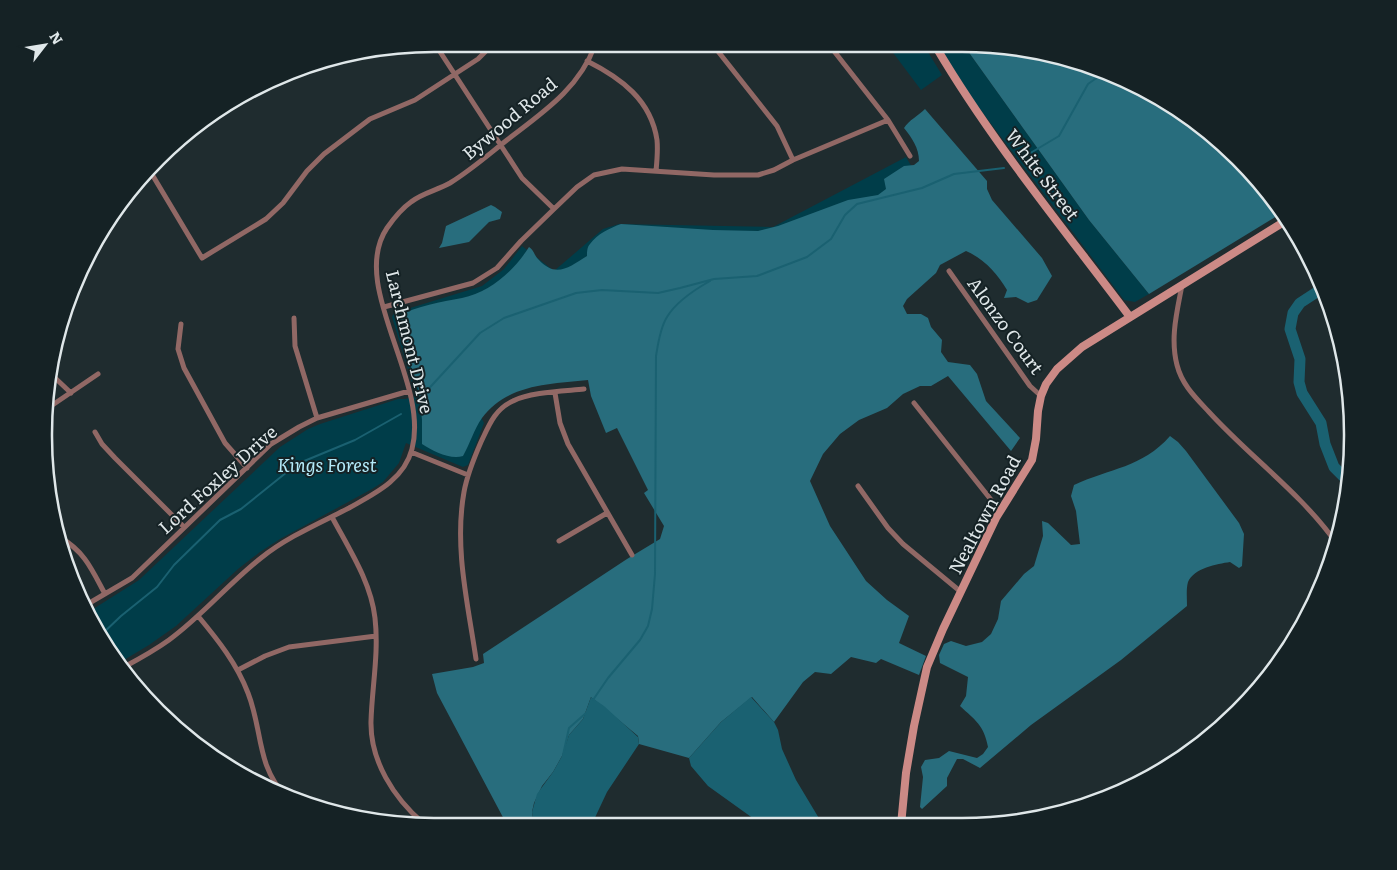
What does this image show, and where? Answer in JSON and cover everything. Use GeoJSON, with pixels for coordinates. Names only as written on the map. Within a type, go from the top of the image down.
{"type":"FeatureCollection","features":[{"type":"Feature","properties":{"kind":"street"},"geometry":{"type":"LineString","coordinates":[[440,52],[522,178],[554,209]]}},
{"type":"Feature","properties":{"kind":"street"},"geometry":{"type":"LineString","coordinates":[[153,177],[202,258],[266,219],[283,203],[307,171],[324,154],[370,119],[415,100],[456,75],[485,52]]}},
{"type":"Feature","properties":{"kind":"street","name":"Bywood Road"},"geometry":{"type":"LineString","coordinates":[[424,195],[448,184],[471,170],[560,99],[576,80],[591,52]]}},
{"type":"Feature","properties":{"kind":"street"},"geometry":{"type":"LineString","coordinates":[[719,52],[777,126],[793,160]]}},
{"type":"Feature","properties":{"kind":"street"},"geometry":{"type":"LineString","coordinates":[[835,52],[888,120],[910,156]]}},
{"type":"Feature","properties":{"kind":"street","name":"White Street"},"geometry":{"type":"LineString","coordinates":[[939,52],[958,83],[1010,157],[1130,317]]}},
{"type":"Feature","properties":{"kind":"street"},"geometry":{"type":"LineString","coordinates":[[587,60],[622,81],[639,97],[654,126],[657,142],[656,171]]}},
{"type":"Feature","properties":{"kind":"street"},"geometry":{"type":"LineString","coordinates":[[384,307],[482,279],[497,268],[521,241],[577,187],[594,175],[622,169],[714,175],[758,175],[774,170],[793,160],[888,120]]}},
{"type":"Feature","properties":{"kind":"street","name":"Larchmont Drive"},"geometry":{"type":"LineString","coordinates":[[129,664],[168,641],[263,556],[392,482],[411,452],[416,424],[410,391],[379,291],[376,273],[377,253],[385,231],[397,214],[411,201],[424,195]]}},
{"type":"Feature","properties":{"kind":"street","name":"Nealtown Road"},"geometry":{"type":"LineString","coordinates":[[902,818],[907,765],[922,686],[934,648],[1000,512],[1032,460],[1041,396],[1051,376],[1082,347],[1281,224]]}},
{"type":"Feature","properties":{"kind":"street","name":"Alonzo Court"},"geometry":{"type":"LineString","coordinates":[[949,271],[1030,386],[1041,396]]}},
{"type":"Feature","properties":{"kind":"street"},"geometry":{"type":"LineString","coordinates":[[1182,286],[1174,330],[1174,349],[1181,379],[1228,434],[1285,486],[1330,536]]}},
{"type":"Feature","properties":{"kind":"street"},"geometry":{"type":"LineString","coordinates":[[294,318],[295,346],[317,418]]}},
{"type":"Feature","properties":{"kind":"street"},"geometry":{"type":"LineString","coordinates":[[181,324],[178,350],[184,368],[225,443],[247,468]]}},
{"type":"Feature","properties":{"kind":"street"},"geometry":{"type":"LineString","coordinates":[[54,404],[98,374]]}},
{"type":"Feature","properties":{"kind":"street"},"geometry":{"type":"LineString","coordinates":[[57,380],[71,393]]}},
{"type":"Feature","properties":{"kind":"street"},"geometry":{"type":"LineString","coordinates":[[476,659],[463,574],[460,538],[462,510],[468,475],[492,418],[502,408],[513,400],[525,397],[584,389]]}},
{"type":"Feature","properties":{"kind":"street","name":"Lord Foxley Drive"},"geometry":{"type":"LineString","coordinates":[[91,602],[132,578],[271,444],[317,418],[410,391]]}},
{"type":"Feature","properties":{"kind":"street"},"geometry":{"type":"LineString","coordinates":[[555,393],[560,423],[568,444],[632,555]]}},
{"type":"Feature","properties":{"kind":"street"},"geometry":{"type":"LineString","coordinates":[[914,403],[1000,512]]}},
{"type":"Feature","properties":{"kind":"street"},"geometry":{"type":"LineString","coordinates":[[95,432],[102,444],[115,458],[184,527]]}},
{"type":"Feature","properties":{"kind":"street"},"geometry":{"type":"LineString","coordinates":[[411,452],[468,475]]}},
{"type":"Feature","properties":{"kind":"street"},"geometry":{"type":"LineString","coordinates":[[858,486],[888,528],[903,544],[961,592]]}},
{"type":"Feature","properties":{"kind":"street"},"geometry":{"type":"LineString","coordinates":[[559,541],[607,513]]}},
{"type":"Feature","properties":{"kind":"street"},"geometry":{"type":"LineString","coordinates":[[332,517],[364,579],[375,617],[377,651],[371,722],[372,741],[379,765],[391,786],[407,809],[416,817]]}},
{"type":"Feature","properties":{"kind":"street"},"geometry":{"type":"LineString","coordinates":[[68,542],[76,547],[88,562],[105,594]]}},
{"type":"Feature","properties":{"kind":"street"},"geometry":{"type":"LineString","coordinates":[[198,616],[238,670],[256,716],[260,745],[266,767],[274,781]]}},
{"type":"Feature","properties":{"kind":"street"},"geometry":{"type":"LineString","coordinates":[[238,670],[289,647],[376,636]]}},
{"type":"Feature","properties":{"kind":"green space"},"geometry":{"type":"Polygon","coordinates":[[[892,52],[928,52],[942,75],[921,90],[892,52]]]}},
{"type":"Feature","properties":{"kind":"green space"},"geometry":{"type":"Polygon","coordinates":[[[942,52],[969,52],[1089,220],[1149,294],[1135,302],[1124,300],[967,92],[942,52]]]}},
{"type":"Feature","properties":{"kind":"green space","name":"Kings Forest"},"geometry":{"type":"Polygon","coordinates":[[[906,157],[916,174],[757,276],[454,361],[484,423],[468,465],[463,467],[406,443],[399,463],[383,482],[260,552],[238,569],[176,626],[149,645],[125,659],[117,648],[94,608],[139,580],[280,447],[308,429],[320,424],[398,399],[416,396],[392,317],[394,313],[482,286],[504,269],[522,246],[554,271],[603,229],[619,224],[773,227],[906,157]]]}},
{"type":"Feature","properties":{"kind":"shaded area"},"geometry":{"type":"Polygon","coordinates":[[[969,52],[1037,60],[1085,73],[1131,92],[1175,117],[1214,147],[1250,183],[1276,217],[1149,294],[1089,220],[969,52]]]}},
{"type":"Feature","properties":{"kind":"shaded area"},"geometry":{"type":"Polygon","coordinates":[[[925,109],[987,181],[987,189],[992,200],[1042,258],[1052,276],[1037,300],[1028,303],[1016,297],[1004,298],[1007,290],[999,278],[984,262],[966,251],[940,265],[936,273],[907,299],[903,306],[907,314],[921,314],[928,318],[931,327],[942,340],[941,352],[948,362],[970,365],[977,374],[986,401],[1020,438],[1011,451],[948,376],[931,386],[920,386],[903,394],[887,408],[859,420],[840,434],[823,454],[810,481],[830,526],[866,581],[909,616],[899,643],[926,656],[919,675],[881,659],[876,663],[851,657],[831,674],[815,672],[803,682],[774,722],[752,697],[721,722],[689,758],[639,744],[638,736],[591,697],[583,719],[569,735],[562,756],[542,786],[534,803],[533,818],[503,818],[437,693],[432,674],[473,667],[484,663],[483,654],[660,539],[664,526],[644,493],[648,490],[617,428],[606,433],[591,396],[588,380],[530,388],[504,398],[482,418],[463,456],[447,456],[422,444],[419,392],[397,323],[398,316],[421,307],[472,295],[492,286],[509,272],[529,247],[545,265],[557,270],[568,267],[587,256],[587,250],[593,240],[608,229],[621,224],[758,231],[778,226],[848,200],[878,195],[886,189],[884,179],[904,166],[914,165],[919,161],[914,143],[904,128],[925,109]]]}},
{"type":"Feature","properties":{"kind":"shaded area"},"geometry":{"type":"Polygon","coordinates":[[[491,205],[502,212],[500,219],[489,222],[469,242],[439,248],[446,226],[491,205]]]}},
{"type":"Feature","properties":{"kind":"shaded area"},"geometry":{"type":"Polygon","coordinates":[[[1170,436],[1186,451],[1239,523],[1244,534],[1242,566],[1239,568],[1230,562],[1206,567],[1195,573],[1188,582],[1187,606],[1121,660],[1031,725],[980,768],[963,759],[957,759],[947,778],[947,786],[922,809],[920,807],[923,777],[921,767],[925,760],[939,758],[949,751],[977,758],[988,747],[981,728],[960,706],[966,696],[968,677],[940,663],[939,655],[944,644],[951,641],[966,646],[982,642],[991,634],[998,619],[1001,601],[1024,574],[1034,566],[1043,536],[1042,521],[1048,523],[1071,545],[1080,544],[1076,511],[1071,496],[1074,485],[1137,461],[1159,447],[1170,436]]]}},
{"type":"Feature","properties":{"kind":"shaded area"},"geometry":{"type":"Polygon","coordinates":[[[591,697],[604,706],[638,737],[639,744],[607,792],[595,818],[533,818],[532,812],[537,794],[562,756],[569,735],[583,719],[591,697]]]}},
{"type":"Feature","properties":{"kind":"shaded area"},"geometry":{"type":"Polygon","coordinates":[[[751,697],[774,722],[778,730],[782,749],[796,780],[819,818],[753,818],[708,786],[691,766],[689,758],[721,722],[751,697]]]}},
{"type":"Feature","properties":{"kind":"waterway"},"geometry":{"type":"LineString","coordinates":[[1022,158],[1059,136],[1088,84],[1097,78]]}},
{"type":"Feature","properties":{"kind":"waterway"},"geometry":{"type":"LineString","coordinates":[[422,396],[480,333],[504,318],[576,293],[602,290],[658,293],[714,279],[757,276],[807,257],[831,239],[845,215],[857,204],[922,188],[954,174],[1004,168]]}},
{"type":"Feature","properties":{"kind":"waterway"},"geometry":{"type":"LineString","coordinates":[[593,700],[608,678],[640,640],[648,626],[652,609],[655,574],[656,356],[661,331],[667,317],[675,306],[692,292],[710,281]]}},
{"type":"Feature","properties":{"kind":"waterway"},"geometry":{"type":"LineString","coordinates":[[1316,292],[1300,303],[1293,313],[1290,329],[1300,359],[1299,382],[1302,393],[1321,423],[1325,444],[1334,467],[1342,475]]}},
{"type":"Feature","properties":{"kind":"waterway"},"geometry":{"type":"LineString","coordinates":[[106,630],[157,587],[174,565],[220,520],[241,509],[297,464],[355,440],[401,414]]}},
{"type":"Feature","properties":{"kind":"waterway"},"geometry":{"type":"LineString","coordinates":[[563,755],[569,728],[586,713]]}}]}
